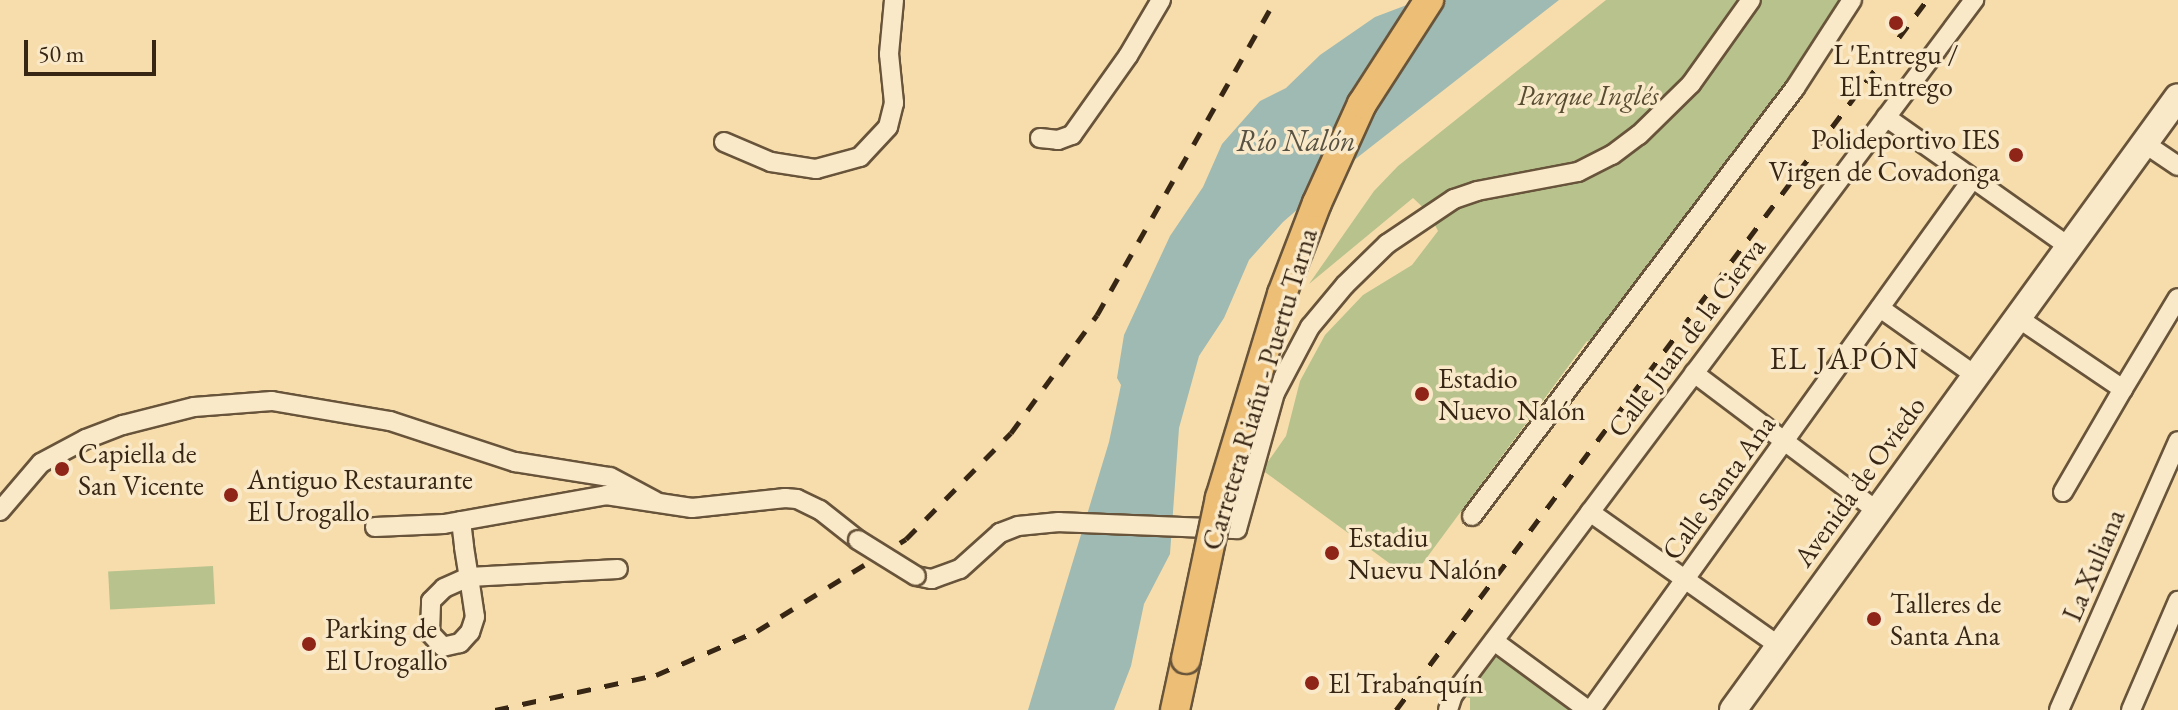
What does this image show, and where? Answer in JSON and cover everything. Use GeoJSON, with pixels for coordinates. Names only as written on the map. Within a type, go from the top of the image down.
{"type":"FeatureCollection","features":[{"type":"Feature","properties":{"kind":"main road","name":"Carretera Riañu - Puertu Tarna"},"geometry":{"type":"LineString","coordinates":[[1175,710],[1220,498],[1282,294],[1317,203],[1362,104],[1429,0]]}},
{"type":"Feature","properties":{"kind":"street"},"geometry":{"type":"LineString","coordinates":[[724,142],[771,162],[816,169],[860,157],[888,127],[894,103],[889,54],[894,0]]}},
{"type":"Feature","properties":{"kind":"street"},"geometry":{"type":"LineString","coordinates":[[1040,138],[1058,140],[1072,135],[1128,56],[1161,0]]}},
{"type":"Feature","properties":{"kind":"street"},"geometry":{"type":"LineString","coordinates":[[375,527],[461,521],[606,495],[692,508],[771,498],[797,499],[820,510],[858,540],[916,576],[932,579],[960,569],[1000,533],[1018,526],[1059,522],[1237,529],[1264,425],[1288,363],[1310,327],[1387,244],[1454,199],[1477,191],[1578,172],[1612,155],[1639,135],[1691,84],[1751,0]]}},
{"type":"Feature","properties":{"kind":"street"},"geometry":{"type":"LineString","coordinates":[[1472,516],[1795,88],[1852,0]]}},
{"type":"Feature","properties":{"kind":"street","name":"Calle Juan de la Cierva"},"geometry":{"type":"LineString","coordinates":[[1448,710],[1453,695],[1974,0]]}},
{"type":"Feature","properties":{"kind":"street","name":"Avenida de Oviedo"},"geometry":{"type":"LineString","coordinates":[[1733,710],[2178,97]]}},
{"type":"Feature","properties":{"kind":"street"},"geometry":{"type":"LineString","coordinates":[[1886,117],[2068,246]]}},
{"type":"Feature","properties":{"kind":"street"},"geometry":{"type":"LineString","coordinates":[[2144,143],[2178,166]]}},
{"type":"Feature","properties":{"kind":"street","name":"Calle Santa Ana"},"geometry":{"type":"LineString","coordinates":[[1590,710],[1973,178]]}},
{"type":"Feature","properties":{"kind":"street"},"geometry":{"type":"LineString","coordinates":[[2063,492],[2178,298]]}},
{"type":"Feature","properties":{"kind":"street"},"geometry":{"type":"LineString","coordinates":[[1880,308],[1976,376]]}},
{"type":"Feature","properties":{"kind":"street"},"geometry":{"type":"LineString","coordinates":[[2018,318],[2123,389]]}},
{"type":"Feature","properties":{"kind":"street"},"geometry":{"type":"LineString","coordinates":[[1694,373],[1876,510]]}},
{"type":"Feature","properties":{"kind":"street"},"geometry":{"type":"LineString","coordinates":[[0,511],[41,463],[86,439],[123,425],[194,407],[272,401],[390,421],[515,462],[610,477],[655,501]]}},
{"type":"Feature","properties":{"kind":"street","name":"La Xuliana"},"geometry":{"type":"LineString","coordinates":[[2059,710],[2178,441]]}},
{"type":"Feature","properties":{"kind":"street"},"geometry":{"type":"LineString","coordinates":[[1590,512],[1779,646]]}},
{"type":"Feature","properties":{"kind":"street"},"geometry":{"type":"LineString","coordinates":[[461,521],[469,577],[618,569]]}},
{"type":"Feature","properties":{"kind":"street"},"geometry":{"type":"LineString","coordinates":[[2131,710],[2178,601]]}},
{"type":"Feature","properties":{"kind":"street"},"geometry":{"type":"LineString","coordinates":[[1494,641],[1590,710]]}},
{"type":"Feature","properties":{"kind":"green space","name":"Parque Inglés"},"geometry":{"type":"Polygon","coordinates":[[[1606,0],[1852,0],[1598,348],[1587,341],[1411,579],[1262,470],[1286,436],[1300,381],[1325,335],[1363,295],[1412,265],[1438,231],[1429,213],[1413,198],[1309,284],[1374,191],[1398,166],[1606,0]]]}},
{"type":"Feature","properties":{"kind":"green space"},"geometry":{"type":"Polygon","coordinates":[[[213,566],[215,604],[110,609],[108,571],[213,566]]]}},
{"type":"Feature","properties":{"kind":"green space"},"geometry":{"type":"Polygon","coordinates":[[[1494,641],[1588,710],[1470,710],[1470,698],[1453,695],[1494,641]]]}},
{"type":"Feature","properties":{"kind":"water","name":"Río Nalón"},"geometry":{"type":"Polygon","coordinates":[[[1420,0],[1559,0],[1358,157],[1283,222],[1249,260],[1224,318],[1199,356],[1179,428],[1170,554],[1144,604],[1131,666],[1114,710],[1028,710],[1109,442],[1121,385],[1117,378],[1124,335],[1170,236],[1203,187],[1222,144],[1260,101],[1286,88],[1320,55],[1375,17],[1420,0]]]}},
{"type":"Feature","properties":{"kind":"railway"},"geometry":{"type":"LineString","coordinates":[[495,710],[656,675],[757,631],[906,539],[1011,433],[1097,315],[1275,0]]}},
{"type":"Feature","properties":{"kind":"railway"},"geometry":{"type":"LineString","coordinates":[[1396,710],[1927,0]]}},
{"type":"Feature","properties":{"kind":"place","name":"L'Entregu / El Entrego"},"geometry":{"type":"Point","coordinates":[1896,23]}},
{"type":"Feature","properties":{"kind":"place","name":"Polideportivo IES Virgen de Covadonga"},"geometry":{"type":"Point","coordinates":[2016,155]}},
{"type":"Feature","properties":{"kind":"place","name":"Estadio Nuevo Nalón"},"geometry":{"type":"Point","coordinates":[1422,394]}},
{"type":"Feature","properties":{"kind":"place","name":"Capiella de San Vicente"},"geometry":{"type":"Point","coordinates":[62,469]}},
{"type":"Feature","properties":{"kind":"place","name":"Antiguo Restaurante El Urogallo"},"geometry":{"type":"Point","coordinates":[231,495]}},
{"type":"Feature","properties":{"kind":"place","name":"Estadiu Nuevu Nalón"},"geometry":{"type":"Point","coordinates":[1332,553]}},
{"type":"Feature","properties":{"kind":"place","name":"Talleres de Santa Ana"},"geometry":{"type":"Point","coordinates":[1874,619]}},
{"type":"Feature","properties":{"kind":"place","name":"Parking de El Urogallo"},"geometry":{"type":"Point","coordinates":[309,644]}},
{"type":"Feature","properties":{"kind":"place","name":"El Trabanquín"},"geometry":{"type":"Point","coordinates":[1312,683]}},
{"type":"Feature","properties":{"kind":"district","name":"EL JAPÓN"},"geometry":{"type":"Point","coordinates":[1845,359]}}]}
